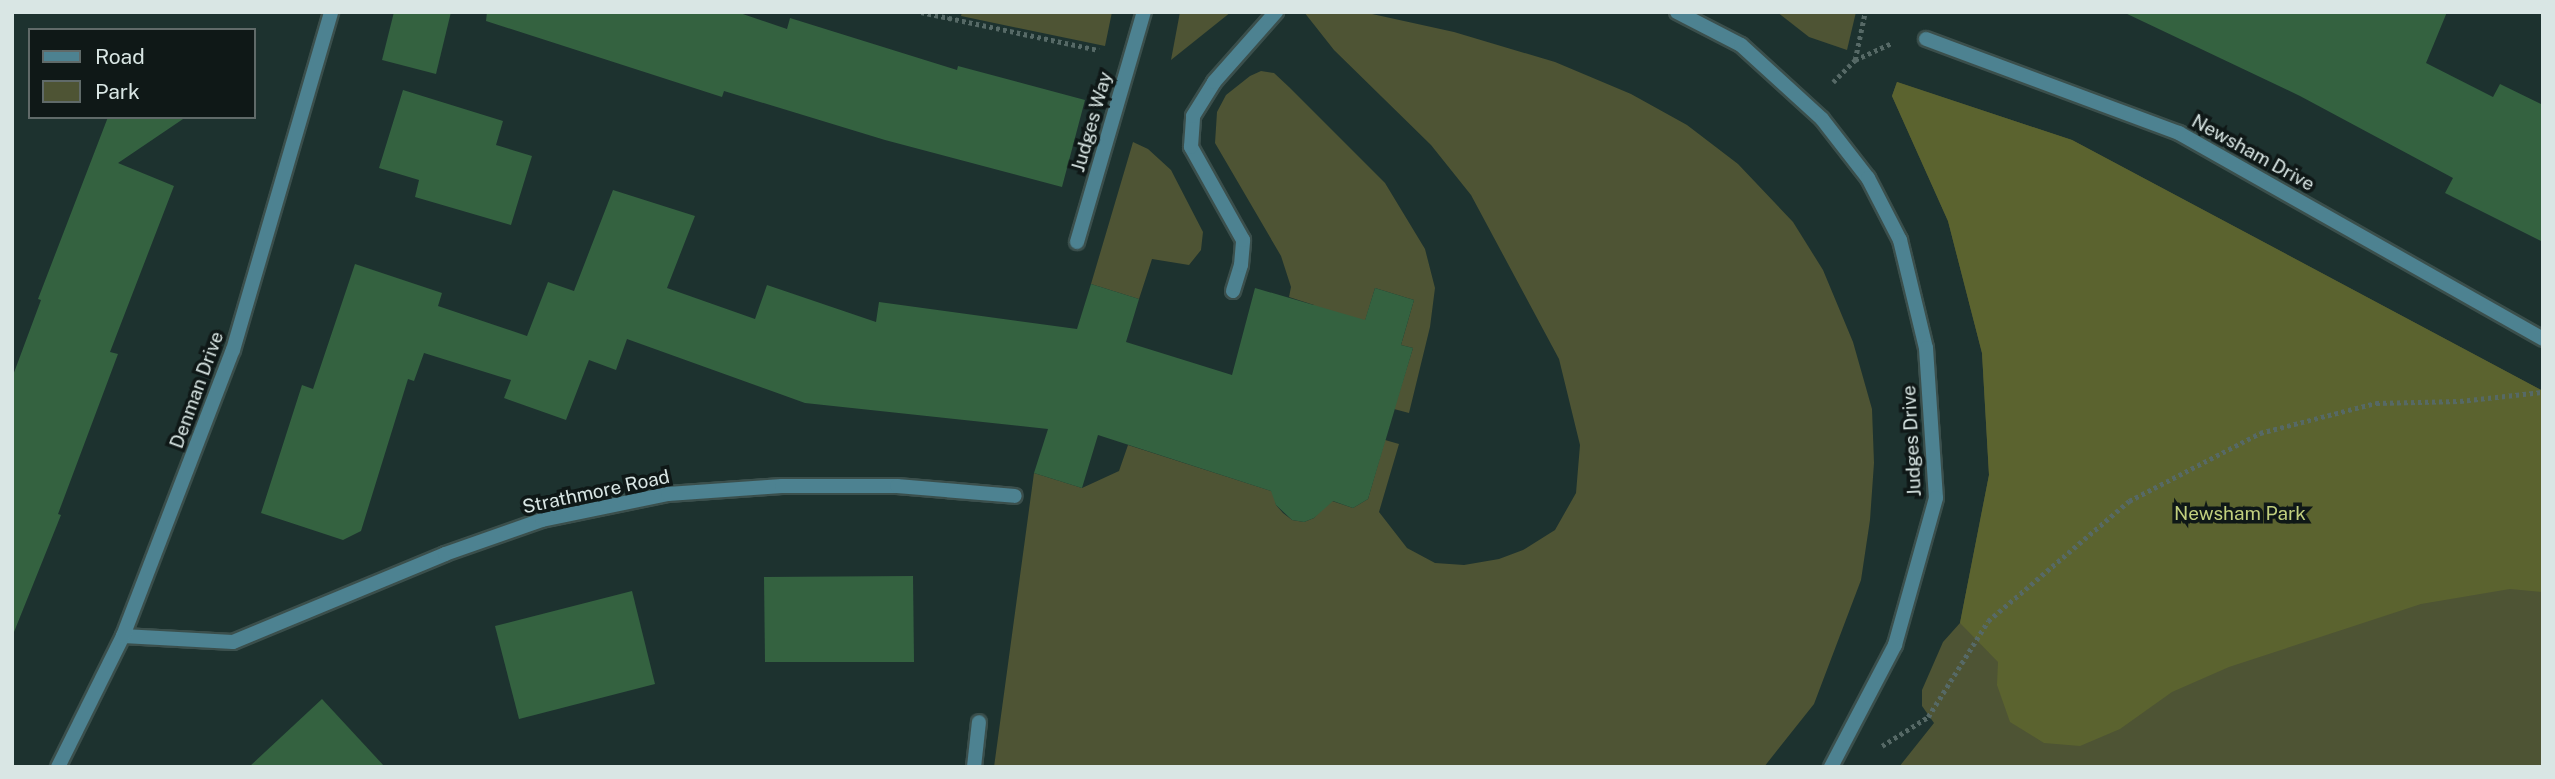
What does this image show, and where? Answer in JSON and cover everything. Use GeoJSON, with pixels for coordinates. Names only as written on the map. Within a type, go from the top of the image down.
{"type":"FeatureCollection","features":[{"type":"Feature","properties":{"kind":"street","name":"Denman Drive"},"geometry":{"type":"LineString","coordinates":[[58,767],[123,636],[233,351],[331,12]]}},
{"type":"Feature","properties":{"kind":"street","name":"Judges Way"},"geometry":{"type":"LineString","coordinates":[[1077,242],[1143,12]]}},
{"type":"Feature","properties":{"kind":"street"},"geometry":{"type":"LineString","coordinates":[[1233,291],[1241,265],[1243,240],[1191,147],[1193,116],[1214,82],[1276,12]]}},
{"type":"Feature","properties":{"kind":"street"},"geometry":{"type":"LineString","coordinates":[[1677,12],[1741,45],[1809,108]]}},
{"type":"Feature","properties":{"kind":"street","name":"Newsham Drive"},"geometry":{"type":"LineString","coordinates":[[1926,39],[2179,133],[2543,340]]}},
{"type":"Feature","properties":{"kind":"street","name":"Judges Drive"},"geometry":{"type":"LineString","coordinates":[[1809,108],[1822,119],[1868,178],[1900,240],[1926,348],[1936,498],[1895,645],[1831,767]]}},
{"type":"Feature","properties":{"kind":"street","name":"Strathmore Road"},"geometry":{"type":"LineString","coordinates":[[123,636],[233,642],[445,554],[542,520],[668,494],[782,486],[885,486],[1015,496]]}},
{"type":"Feature","properties":{"kind":"street"},"geometry":{"type":"LineString","coordinates":[[974,767],[979,722]]}},
{"type":"Feature","properties":{"kind":"path"},"geometry":{"type":"LineString","coordinates":[[921,12],[1131,56]]}},
{"type":"Feature","properties":{"kind":"path"},"geometry":{"type":"LineString","coordinates":[[949,20],[951,12]]}},
{"type":"Feature","properties":{"kind":"path"},"geometry":{"type":"LineString","coordinates":[[1855,60],[1865,12]]}},
{"type":"Feature","properties":{"kind":"path"},"geometry":{"type":"LineString","coordinates":[[1809,108],[1855,60],[1901,39]]}},
{"type":"Feature","properties":{"kind":"path"},"geometry":{"type":"LineString","coordinates":[[1871,752],[1928,717],[1988,621],[2129,501],[2260,433],[2376,403],[2460,401],[2543,392]]}},
{"type":"Feature","properties":{"kind":"green space"},"geometry":{"type":"Polygon","coordinates":[[[962,12],[1112,12],[1105,46],[961,16],[962,12]]]}},
{"type":"Feature","properties":{"kind":"green space"},"geometry":{"type":"Polygon","coordinates":[[[1180,12],[1231,12],[1171,60],[1180,12]]]}},
{"type":"Feature","properties":{"kind":"green space"},"geometry":{"type":"Polygon","coordinates":[[[1304,12],[1363,12],[1454,32],[1555,62],[1631,94],[1687,125],[1738,164],[1793,222],[1823,270],[1853,342],[1872,409],[1874,463],[1870,520],[1861,580],[1814,704],[1764,767],[994,767],[1034,473],[1082,488],[1119,471],[1128,445],[1274,492],[1276,505],[1283,513],[1292,520],[1304,522],[1314,518],[1329,500],[1353,508],[1368,499],[1385,440],[1399,444],[1379,512],[1407,548],[1435,563],[1464,565],[1499,559],[1523,550],[1555,530],[1576,493],[1580,445],[1559,359],[1471,195],[1431,145],[1334,50],[1304,12]]]}},
{"type":"Feature","properties":{"kind":"green space"},"geometry":{"type":"Polygon","coordinates":[[[1777,12],[1856,12],[1847,50],[1809,37],[1777,12]]]}},
{"type":"Feature","properties":{"kind":"green space"},"geometry":{"type":"Polygon","coordinates":[[[1261,71],[1274,73],[1385,183],[1425,249],[1435,288],[1430,327],[1409,413],[1394,409],[1413,348],[1401,345],[1414,300],[1375,288],[1361,334],[1310,320],[1314,305],[1289,297],[1291,287],[1281,256],[1215,143],[1217,112],[1226,95],[1261,71]]]}},
{"type":"Feature","properties":{"kind":"green space","name":"Newsham Park"},"geometry":{"type":"Polygon","coordinates":[[[1897,82],[2072,140],[2543,391],[2543,767],[1899,767],[1934,723],[1922,706],[1922,690],[1943,642],[1960,623],[1989,475],[1982,353],[1948,221],[1892,96],[1897,82]]]}},
{"type":"Feature","properties":{"kind":"green space","name":"Newsham Park"},"geometry":{"type":"Polygon","coordinates":[[[1897,82],[2072,140],[2543,391],[2543,592],[2510,589],[2421,604],[2229,667],[2172,692],[2120,729],[2080,746],[2044,743],[2010,722],[1997,685],[1998,662],[1960,623],[1989,475],[1982,353],[1948,221],[1892,96],[1897,82]]]}},
{"type":"Feature","properties":{"kind":"green space"},"geometry":{"type":"Polygon","coordinates":[[[1133,142],[1148,149],[1171,170],[1203,232],[1201,250],[1189,265],[1152,259],[1139,299],[1091,284],[1133,142]]]}},
{"type":"Feature","properties":{"kind":"building"},"geometry":{"type":"Polygon","coordinates":[[[394,12],[451,12],[436,74],[382,60],[394,12]]]}},
{"type":"Feature","properties":{"kind":"building"},"geometry":{"type":"Polygon","coordinates":[[[487,12],[737,12],[787,29],[790,18],[957,70],[958,66],[1085,100],[1062,187],[885,140],[724,91],[722,97],[486,21],[487,12]]]}},
{"type":"Feature","properties":{"kind":"building"},"geometry":{"type":"Polygon","coordinates":[[[2123,12],[2447,12],[2426,63],[2493,97],[2500,84],[2543,105],[2543,242],[2445,193],[2453,178],[2300,96],[2123,12]]]}},
{"type":"Feature","properties":{"kind":"building"},"geometry":{"type":"Polygon","coordinates":[[[403,90],[503,121],[496,145],[532,156],[511,225],[415,197],[419,180],[379,168],[403,90]]]}},
{"type":"Feature","properties":{"kind":"building"},"geometry":{"type":"Polygon","coordinates":[[[107,119],[183,119],[118,163],[174,186],[110,352],[118,354],[58,514],[61,515],[14,632],[12,378],[41,300],[38,299],[107,119]]]}},
{"type":"Feature","properties":{"kind":"building"},"geometry":{"type":"Polygon","coordinates":[[[613,190],[695,216],[667,288],[755,319],[767,285],[876,322],[879,302],[1077,329],[1091,284],[1139,299],[1126,342],[1232,375],[1255,288],[1365,320],[1375,288],[1414,300],[1401,345],[1413,348],[1368,499],[1353,508],[1333,501],[1314,518],[1304,522],[1292,520],[1276,505],[1271,491],[1098,435],[1082,488],[1034,473],[1048,429],[805,403],[627,339],[616,370],[589,360],[566,420],[504,398],[511,380],[424,353],[414,381],[408,379],[361,531],[343,540],[261,513],[302,385],[313,389],[355,264],[442,293],[438,306],[527,336],[548,282],[574,291],[613,190]]]}},
{"type":"Feature","properties":{"kind":"building"},"geometry":{"type":"Polygon","coordinates":[[[913,576],[914,662],[765,662],[764,577],[913,576]]]}},
{"type":"Feature","properties":{"kind":"building"},"geometry":{"type":"Polygon","coordinates":[[[632,591],[655,684],[519,719],[495,626],[632,591]]]}},
{"type":"Feature","properties":{"kind":"building"},"geometry":{"type":"Polygon","coordinates":[[[322,699],[385,767],[249,767],[322,699]]]}}]}
